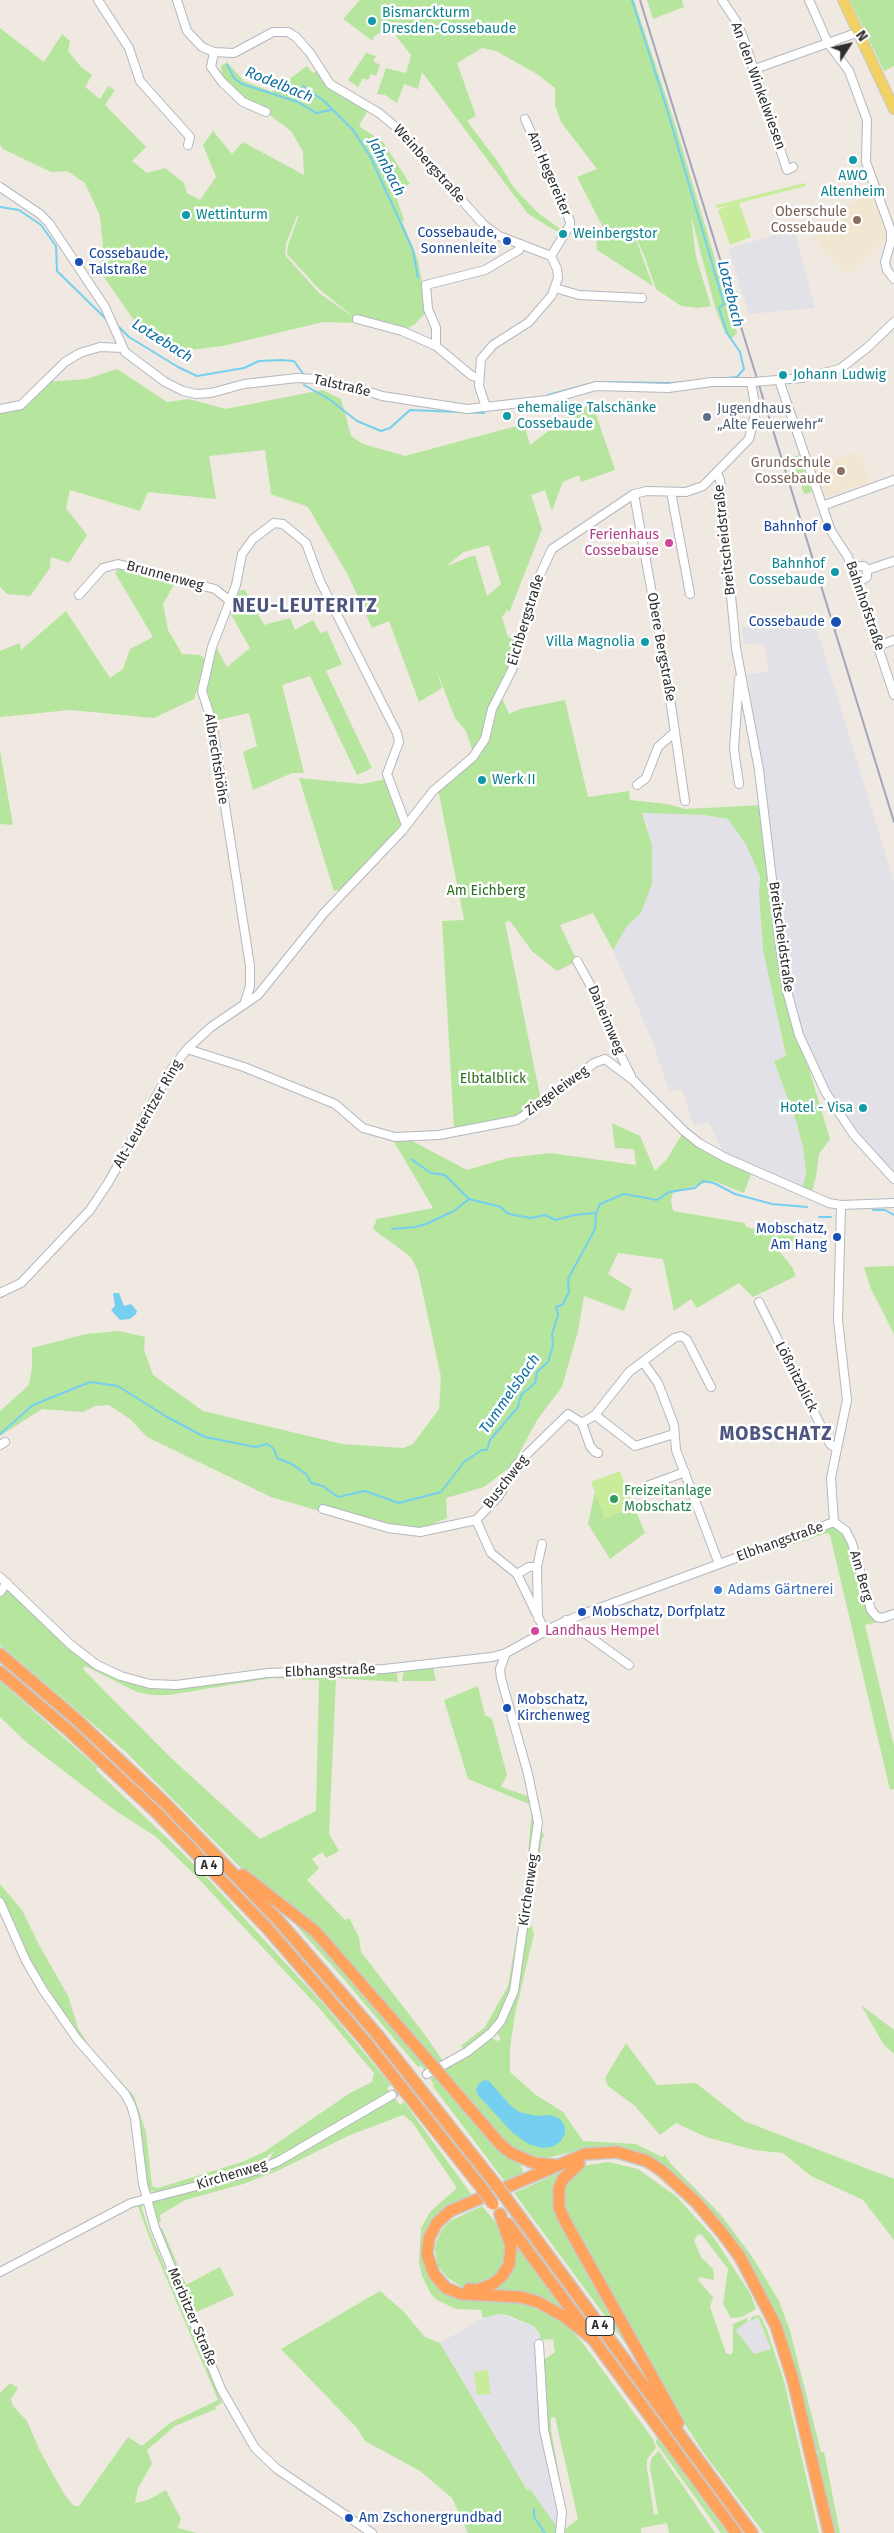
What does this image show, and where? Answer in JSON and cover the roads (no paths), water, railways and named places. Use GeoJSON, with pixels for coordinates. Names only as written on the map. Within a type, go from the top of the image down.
{"type":"FeatureCollection","features":[{"type":"Feature","properties":{"kind":"highway","name":"A 4"},"geometry":{"type":"LineString","coordinates":[[0,1654],[117,1757],[222,1860],[343,1994],[497,2186],[752,2533]]}},
{"type":"Feature","properties":{"kind":"highway","name":"A 4"},"geometry":{"type":"LineString","coordinates":[[0,1672],[67,1729],[157,1813],[268,1929],[365,2041],[484,2191],[736,2533]]}},
{"type":"Feature","properties":{"kind":"highway"},"geometry":{"type":"LineString","coordinates":[[222,1860],[296,1914],[316,1931],[433,2072],[500,2144],[511,2153],[534,2163],[556,2165],[585,2154],[603,2151],[617,2152],[648,2161],[681,2187],[723,2234],[747,2270],[776,2326],[793,2380],[829,2533]]}},
{"type":"Feature","properties":{"kind":"highway"},"geometry":{"type":"LineString","coordinates":[[500,2214],[511,2246],[510,2260],[506,2270],[493,2284],[477,2290],[465,2289],[450,2283],[438,2270],[433,2255],[436,2236],[445,2223],[458,2214],[565,2167],[600,2159],[617,2159],[632,2163],[651,2172],[680,2194],[728,2250],[756,2298],[778,2348],[790,2388],[823,2533]]}},
{"type":"Feature","properties":{"kind":"highway"},"geometry":{"type":"LineString","coordinates":[[579,2164],[563,2179],[559,2188],[559,2207],[693,2453]]}},
{"type":"Feature","properties":{"kind":"highway","name":"A 4"},"geometry":{"type":"LineString","coordinates":[[556,2165],[450,2212],[441,2218],[431,2233],[427,2254],[431,2269],[439,2281],[451,2290],[461,2294],[521,2298],[538,2302],[565,2317],[594,2340]]}},
{"type":"Feature","properties":{"kind":"main road"},"geometry":{"type":"LineString","coordinates":[[843,0],[894,109]]}},
{"type":"Feature","properties":{"kind":"street"},"geometry":{"type":"LineString","coordinates":[[98,0],[130,48],[140,81],[190,137],[188,145]]}},
{"type":"Feature","properties":{"kind":"street"},"geometry":{"type":"LineString","coordinates":[[809,0],[828,43],[849,71],[866,120],[866,162],[891,231],[891,241],[886,262],[887,270],[894,279]]}},
{"type":"Feature","properties":{"kind":"street","name":"An den Winkelwiesen"},"geometry":{"type":"LineString","coordinates":[[723,1],[736,21],[787,170],[793,168]]}},
{"type":"Feature","properties":{"kind":"street"},"geometry":{"type":"LineString","coordinates":[[181,2],[187,31],[202,47],[214,52],[211,67],[222,82],[243,102],[266,112]]}},
{"type":"Feature","properties":{"kind":"street","name":"Weinbergstraße"},"geometry":{"type":"LineString","coordinates":[[214,52],[234,53],[273,32],[288,32],[296,37],[310,53],[330,84],[379,113],[397,128],[479,220],[499,236],[551,256]]}},
{"type":"Feature","properties":{"kind":"street"},"geometry":{"type":"LineString","coordinates":[[752,70],[859,32]]}},
{"type":"Feature","properties":{"kind":"street","name":"Am Hegereiter"},"geometry":{"type":"LineString","coordinates":[[525,119],[570,221],[570,225],[551,256]]}},
{"type":"Feature","properties":{"kind":"street","name":"Talstraße"},"geometry":{"type":"LineString","coordinates":[[0,187],[40,214],[49,223],[106,307],[123,348],[130,357],[165,382],[184,391],[196,394],[211,393],[244,384],[297,378],[315,379],[382,396],[457,409],[547,400],[596,386],[668,388],[712,382],[779,380],[828,373],[840,369],[868,348],[894,322]]}},
{"type":"Feature","properties":{"kind":"street"},"geometry":{"type":"LineString","coordinates":[[436,346],[436,328],[428,309],[426,285],[485,270],[519,250],[521,244]]}},
{"type":"Feature","properties":{"kind":"street"},"geometry":{"type":"LineString","coordinates":[[486,407],[479,378],[481,359],[487,350],[529,322],[556,288],[557,269],[551,256]]}},
{"type":"Feature","properties":{"kind":"street"},"geometry":{"type":"LineString","coordinates":[[556,288],[579,295],[642,298]]}},
{"type":"Feature","properties":{"kind":"street"},"geometry":{"type":"LineString","coordinates":[[357,319],[402,331],[436,346],[472,376],[479,378]]}},
{"type":"Feature","properties":{"kind":"street"},"geometry":{"type":"LineString","coordinates":[[0,409],[21,405],[65,362],[80,353],[100,347],[123,348]]}},
{"type":"Feature","properties":{"kind":"street","name":"Bahnhofstraße"},"geometry":{"type":"LineString","coordinates":[[779,380],[832,534],[844,551],[851,566],[894,695]]}},
{"type":"Feature","properties":{"kind":"street","name":"Eichbergstraße"},"geometry":{"type":"LineString","coordinates":[[361,872],[386,849],[437,786],[471,760],[485,739],[492,709],[516,656],[538,578],[552,549],[634,494],[647,491],[672,492],[696,490],[717,473],[749,439],[756,410],[753,382]]}},
{"type":"Feature","properties":{"kind":"street","name":"Breitscheidstraße"},"geometry":{"type":"LineString","coordinates":[[717,473],[720,480],[740,667],[760,770],[787,991],[799,1035],[818,1078],[854,1135],[894,1179]]}},
{"type":"Feature","properties":{"kind":"street"},"geometry":{"type":"LineString","coordinates":[[822,506],[894,480]]}},
{"type":"Feature","properties":{"kind":"street"},"geometry":{"type":"LineString","coordinates":[[672,492],[690,594]]}},
{"type":"Feature","properties":{"kind":"street","name":"Obere Bergstraße"},"geometry":{"type":"LineString","coordinates":[[634,494],[685,801]]}},
{"type":"Feature","properties":{"kind":"street","name":"Albrechtshöhe"},"geometry":{"type":"LineString","coordinates":[[245,1002],[250,986],[250,966],[212,722],[202,691],[212,647],[236,585],[242,554],[262,530],[274,523],[283,524],[294,531],[306,543],[320,581],[397,733],[400,742],[387,774],[406,824]]}},
{"type":"Feature","properties":{"kind":"street"},"geometry":{"type":"LineString","coordinates":[[867,570],[894,560]]}},
{"type":"Feature","properties":{"kind":"street","name":"Brunnenweg"},"geometry":{"type":"LineString","coordinates":[[79,595],[103,568],[118,564],[215,589],[230,601]]}},
{"type":"Feature","properties":{"kind":"street"},"geometry":{"type":"LineString","coordinates":[[851,566],[864,566],[867,570]]}},
{"type":"Feature","properties":{"kind":"street"},"geometry":{"type":"LineString","coordinates":[[856,583],[866,578],[867,570]]}},
{"type":"Feature","properties":{"kind":"street"},"geometry":{"type":"LineString","coordinates":[[878,646],[894,640]]}},
{"type":"Feature","properties":{"kind":"street","name":"Breitscheidstraße"},"geometry":{"type":"LineString","coordinates":[[739,784],[734,749],[740,667]]}},
{"type":"Feature","properties":{"kind":"street"},"geometry":{"type":"LineString","coordinates":[[637,785],[646,778],[658,747],[675,732]]}},
{"type":"Feature","properties":{"kind":"street","name":"Alt-Leuteritzer Ring"},"geometry":{"type":"LineString","coordinates":[[0,1293],[21,1283],[90,1210],[108,1183],[171,1070],[187,1049],[245,1002],[258,995],[361,872]]}},
{"type":"Feature","properties":{"kind":"street","name":"Daheimweg"},"geometry":{"type":"LineString","coordinates":[[577,962],[598,998],[621,1056],[633,1080]]}},
{"type":"Feature","properties":{"kind":"street","name":"Ziegeleiweg"},"geometry":{"type":"LineString","coordinates":[[187,1049],[244,1067],[335,1104],[363,1128],[395,1137],[439,1135],[517,1120],[601,1059],[612,1062],[699,1143],[726,1158],[829,1203],[840,1205],[894,1203]]}},
{"type":"Feature","properties":{"kind":"street","name":"Elbhangstraße"},"geometry":{"type":"LineString","coordinates":[[0,1577],[71,1645],[91,1661],[136,1681],[166,1685],[268,1673],[384,1669],[492,1657],[506,1653],[566,1620],[834,1522],[830,1484],[847,1400],[838,1320],[840,1205]]}},
{"type":"Feature","properties":{"kind":"street","name":"Lößnitzblick"},"geometry":{"type":"LineString","coordinates":[[759,1302],[830,1444],[837,1450]]}},
{"type":"Feature","properties":{"kind":"street"},"geometry":{"type":"LineString","coordinates":[[598,1453],[590,1446],[582,1423],[594,1415],[623,1378],[674,1338],[681,1336],[695,1352],[712,1387]]}},
{"type":"Feature","properties":{"kind":"street"},"geometry":{"type":"LineString","coordinates":[[643,1362],[658,1383],[674,1425],[676,1450],[719,1564]]}},
{"type":"Feature","properties":{"kind":"street","name":"Buschweg"},"geometry":{"type":"LineString","coordinates":[[323,1509],[388,1528],[420,1532],[476,1520],[499,1496],[516,1465],[568,1414],[575,1421],[582,1423]]}},
{"type":"Feature","properties":{"kind":"street"},"geometry":{"type":"LineString","coordinates":[[594,1415],[635,1446],[674,1434]]}},
{"type":"Feature","properties":{"kind":"street"},"geometry":{"type":"LineString","coordinates":[[648,1489],[647,1486],[685,1472]]}},
{"type":"Feature","properties":{"kind":"street","name":"Buschweg"},"geometry":{"type":"LineString","coordinates":[[476,1520],[491,1553],[512,1568],[517,1574]]}},
{"type":"Feature","properties":{"kind":"street","name":"Am Berg"},"geometry":{"type":"LineString","coordinates":[[834,1522],[846,1531],[852,1543],[871,1610],[877,1617],[882,1618],[894,1614]]}},
{"type":"Feature","properties":{"kind":"street"},"geometry":{"type":"LineString","coordinates":[[538,1618],[537,1567],[542,1544]]}},
{"type":"Feature","properties":{"kind":"street"},"geometry":{"type":"LineString","coordinates":[[537,1567],[529,1567],[517,1574],[545,1632]]}},
{"type":"Feature","properties":{"kind":"street"},"geometry":{"type":"LineString","coordinates":[[0,1592],[7,1583]]}},
{"type":"Feature","properties":{"kind":"street"},"geometry":{"type":"LineString","coordinates":[[566,1620],[629,1665]]}},
{"type":"Feature","properties":{"kind":"street"},"geometry":{"type":"LineString","coordinates":[[500,1669],[506,1653]]}},
{"type":"Feature","properties":{"kind":"street","name":"Kirchenweg"},"geometry":{"type":"LineString","coordinates":[[433,2072],[467,2052],[491,2033],[501,2021],[514,1991],[538,1822],[500,1669],[492,1657]]}},
{"type":"Feature","properties":{"kind":"street","name":"Merbitzer Straße"},"geometry":{"type":"LineString","coordinates":[[0,1902],[26,1961],[43,1990],[76,2039],[125,2094],[131,2105],[135,2118],[146,2199],[155,2228],[222,2388],[255,2448],[277,2468],[372,2533]]}},
{"type":"Feature","properties":{"kind":"street","name":"Kirchenweg"},"geometry":{"type":"LineString","coordinates":[[146,2199],[251,2172],[268,2165],[392,2095]]}},
{"type":"Feature","properties":{"kind":"street"},"geometry":{"type":"LineString","coordinates":[[0,2272],[131,2203],[146,2199]]}},
{"type":"Feature","properties":{"kind":"street"},"geometry":{"type":"LineString","coordinates":[[539,2344],[544,2430],[562,2512],[560,2533]]}},
{"type":"Feature","properties":{"kind":"water"},"geometry":{"type":"Polygon","coordinates":[[[113,1293],[119,1293],[124,1306],[131,1304],[137,1311],[136,1314],[130,1319],[120,1320],[111,1310],[115,1306],[113,1293]]]}},
{"type":"Feature","properties":{"kind":"water"},"geometry":{"type":"Polygon","coordinates":[[[484,2080],[489,2081],[510,2105],[519,2112],[537,2116],[551,2115],[560,2119],[565,2126],[565,2134],[560,2142],[552,2147],[543,2148],[528,2144],[512,2132],[478,2095],[476,2090],[478,2085],[484,2080]]]}},
{"type":"Feature","properties":{"kind":"waterway","name":"Lotzebach"},"geometry":{"type":"LineString","coordinates":[[548,395],[596,382],[673,383],[737,377],[744,369],[740,352],[727,333],[719,308],[724,304],[666,106],[632,0]]}},
{"type":"Feature","properties":{"kind":"waterway","name":"Rodelbach"},"geometry":{"type":"LineString","coordinates":[[227,65],[234,78],[242,84],[298,102],[316,113],[331,110]]}},
{"type":"Feature","properties":{"kind":"waterway","name":"Jahnbach"},"geometry":{"type":"LineString","coordinates":[[303,86],[324,101],[353,130],[371,158],[413,250],[418,278]]}},
{"type":"Feature","properties":{"kind":"waterway","name":"Lotzebach"},"geometry":{"type":"LineString","coordinates":[[0,207],[19,210],[41,225],[56,246],[57,271],[106,319]]}},
{"type":"Feature","properties":{"kind":"waterway","name":"Lotzebach"},"geometry":{"type":"LineString","coordinates":[[118,326],[129,337],[178,367],[197,376],[244,368],[259,361],[281,360],[294,361],[304,375]]}},
{"type":"Feature","properties":{"kind":"waterway","name":"Lotzebach"},"geometry":{"type":"LineString","coordinates":[[304,380],[304,385],[329,399],[357,421],[381,431],[390,428],[410,410],[484,413]]}},
{"type":"Feature","properties":{"kind":"waterway"},"geometry":{"type":"LineString","coordinates":[[411,1159],[431,1173],[445,1175],[469,1199]]}},
{"type":"Feature","properties":{"kind":"waterway","name":"Tummelsbach"},"geometry":{"type":"LineString","coordinates":[[0,1434],[33,1405],[90,1382],[118,1386],[167,1417],[205,1437],[256,1447],[267,1444],[274,1449],[277,1458],[292,1464],[307,1475],[311,1483],[323,1486],[338,1497],[365,1491],[399,1503],[441,1492],[464,1462],[482,1450],[487,1450],[490,1440],[518,1407],[521,1395],[535,1383],[537,1372],[548,1362],[553,1345],[552,1334],[558,1315],[556,1307],[563,1304],[569,1292],[568,1279],[595,1229],[596,1213],[600,1204],[624,1194],[657,1200],[669,1192],[695,1188],[703,1181],[714,1183],[735,1194],[772,1204],[807,1207]]}},
{"type":"Feature","properties":{"kind":"waterway"},"geometry":{"type":"LineString","coordinates":[[392,1229],[426,1224],[454,1211],[469,1199],[501,1207],[507,1213],[531,1218],[545,1215],[556,1220],[574,1215],[595,1213]]}},
{"type":"Feature","properties":{"kind":"waterway","name":"Tummelsbach"},"geometry":{"type":"LineString","coordinates":[[873,1210],[885,1210],[894,1215]]}},
{"type":"Feature","properties":{"kind":"waterway","name":"Tummelsbach"},"geometry":{"type":"LineString","coordinates":[[819,1217],[831,1217]]}},
{"type":"Feature","properties":{"kind":"waterway"},"geometry":{"type":"LineString","coordinates":[[534,2509],[534,2517],[545,2533]]}},
{"type":"Feature","properties":{"kind":"tunnel"},"geometry":{"type":"LineString","coordinates":[[392,2095],[427,2074]]}},
{"type":"Feature","properties":{"kind":"railway"},"geometry":{"type":"LineString","coordinates":[[640,0],[894,822]]}},
{"type":"Feature","properties":{"kind":"place","name":"Bismarckturm Dresden-Cossebaude"},"geometry":{"type":"Point","coordinates":[372,21]}},
{"type":"Feature","properties":{"kind":"place","name":"AWO Altenheim"},"geometry":{"type":"Point","coordinates":[853,160]}},
{"type":"Feature","properties":{"kind":"place","name":"Wettinturm"},"geometry":{"type":"Point","coordinates":[186,215]}},
{"type":"Feature","properties":{"kind":"place","name":"Oberschule Cossebaude"},"geometry":{"type":"Point","coordinates":[857,220]}},
{"type":"Feature","properties":{"kind":"place","name":"Weinbergstor"},"geometry":{"type":"Point","coordinates":[563,234]}},
{"type":"Feature","properties":{"kind":"place","name":"Cossebaude, Sonnenleite"},"geometry":{"type":"Point","coordinates":[507,241]}},
{"type":"Feature","properties":{"kind":"place","name":"Cossebaude, Talstraße"},"geometry":{"type":"Point","coordinates":[79,262]}},
{"type":"Feature","properties":{"kind":"place","name":"Johann Ludwig"},"geometry":{"type":"Point","coordinates":[783,375]}},
{"type":"Feature","properties":{"kind":"place","name":"ehemalige Talschänke Cossebaude"},"geometry":{"type":"Point","coordinates":[507,416]}},
{"type":"Feature","properties":{"kind":"place","name":"Jugendhaus „Alte Feuerwehr“"},"geometry":{"type":"Point","coordinates":[707,417]}},
{"type":"Feature","properties":{"kind":"place","name":"Grundschule Cossebaude"},"geometry":{"type":"Point","coordinates":[841,471]}},
{"type":"Feature","properties":{"kind":"place","name":"Bahnhof"},"geometry":{"type":"Point","coordinates":[827,527]}},
{"type":"Feature","properties":{"kind":"place","name":"Ferienhaus Cossebause"},"geometry":{"type":"Point","coordinates":[669,543]}},
{"type":"Feature","properties":{"kind":"place","name":"Bahnhof Cossebaude"},"geometry":{"type":"Point","coordinates":[835,572]}},
{"type":"Feature","properties":{"kind":"place","name":"Cossebaude"},"geometry":{"type":"Point","coordinates":[836,622]}},
{"type":"Feature","properties":{"kind":"place","name":"Villa Magnolia"},"geometry":{"type":"Point","coordinates":[645,642]}},
{"type":"Feature","properties":{"kind":"place","name":"Werk II"},"geometry":{"type":"Point","coordinates":[482,780]}},
{"type":"Feature","properties":{"kind":"place","name":"Hotel - Visa"},"geometry":{"type":"Point","coordinates":[863,1108]}},
{"type":"Feature","properties":{"kind":"place","name":"Mobschatz, Am Hang"},"geometry":{"type":"Point","coordinates":[837,1237]}},
{"type":"Feature","properties":{"kind":"place","name":"Freizeitanlage Mobschatz"},"geometry":{"type":"Point","coordinates":[614,1499]}},
{"type":"Feature","properties":{"kind":"place","name":"Adams Gärtnerei"},"geometry":{"type":"Point","coordinates":[718,1590]}},
{"type":"Feature","properties":{"kind":"place","name":"Mobschatz, Dorfplatz"},"geometry":{"type":"Point","coordinates":[582,1612]}},
{"type":"Feature","properties":{"kind":"place","name":"Landhaus Hempel"},"geometry":{"type":"Point","coordinates":[535,1631]}},
{"type":"Feature","properties":{"kind":"place","name":"Mobschatz, Kirchenweg"},"geometry":{"type":"Point","coordinates":[507,1708]}},
{"type":"Feature","properties":{"kind":"place","name":"Am Zschonergrundbad"},"geometry":{"type":"Point","coordinates":[349,2518]}},
{"type":"Feature","properties":{"kind":"district","name":"NEU-LEUTERITZ"},"geometry":{"type":"Point","coordinates":[305,607]}},
{"type":"Feature","properties":{"kind":"district","name":"MOBSCHATZ"},"geometry":{"type":"Point","coordinates":[776,1435]}},
{"type":"Feature","properties":{"kind":"park label","name":"Am Eichberg"},"geometry":{"type":"Point","coordinates":[486,891]}},
{"type":"Feature","properties":{"kind":"park label","name":"Elbtalblick"},"geometry":{"type":"Point","coordinates":[493,1079]}}]}
